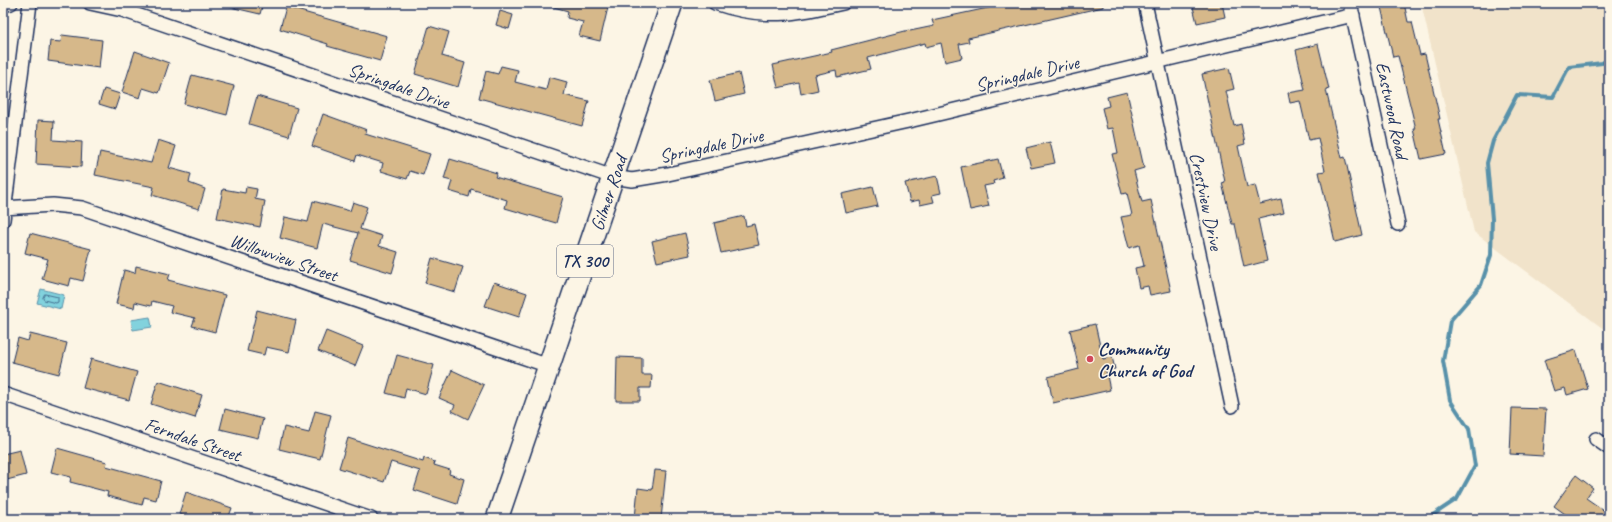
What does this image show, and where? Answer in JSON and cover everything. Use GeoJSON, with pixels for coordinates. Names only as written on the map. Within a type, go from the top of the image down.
{"type":"FeatureCollection","features":[{"type":"Feature","properties":{"kind":"main road","name":"Gilmer Road"},"geometry":{"type":"LineString","coordinates":[[497,519],[672,3]]}},
{"type":"Feature","properties":{"kind":"street"},"geometry":{"type":"LineString","coordinates":[[3,5],[11,3]]}},
{"type":"Feature","properties":{"kind":"street"},"geometry":{"type":"LineString","coordinates":[[4,212],[30,3]]}},
{"type":"Feature","properties":{"kind":"street","name":"Springdale Drive"},"geometry":{"type":"LineString","coordinates":[[90,3],[122,10],[613,177],[632,180],[668,174],[913,120],[1158,62],[1352,9]]}},
{"type":"Feature","properties":{"kind":"street"},"geometry":{"type":"LineString","coordinates":[[715,3],[745,12],[770,14],[798,13],[843,3]]}},
{"type":"Feature","properties":{"kind":"street","name":"Crestview Drive"},"geometry":{"type":"LineString","coordinates":[[1145,3],[1232,406]]}},
{"type":"Feature","properties":{"kind":"street","name":"Eastwood Road"},"geometry":{"type":"LineString","coordinates":[[1352,9],[1398,224]]}},
{"type":"Feature","properties":{"kind":"street","name":"Willowview Street"},"geometry":{"type":"LineString","coordinates":[[4,212],[53,204],[82,208],[549,366]]}},
{"type":"Feature","properties":{"kind":"street","name":"Ferndale Street"},"geometry":{"type":"LineString","coordinates":[[3,394],[371,519]]}},
{"type":"Feature","properties":{"kind":"street"},"geometry":{"type":"LineString","coordinates":[[1596,439],[1609,448]]}},
{"type":"Feature","properties":{"kind":"shaded area"},"geometry":{"type":"Polygon","coordinates":[[[1421,3],[1596,3],[1609,13],[1609,333],[1474,232],[1421,3]]]}},
{"type":"Feature","properties":{"kind":"water"},"geometry":{"type":"Polygon","coordinates":[[[41,289],[64,295],[61,309],[37,303],[41,289]]]}},
{"type":"Feature","properties":{"kind":"water"},"geometry":{"type":"Polygon","coordinates":[[[150,317],[152,327],[133,330],[131,320],[150,317]]]}},
{"type":"Feature","properties":{"kind":"building"},"geometry":{"type":"Polygon","coordinates":[[[231,3],[263,3],[260,14],[230,7],[231,3]]]}},
{"type":"Feature","properties":{"kind":"building"},"geometry":{"type":"Polygon","coordinates":[[[550,3],[609,3],[600,41],[579,36],[583,22],[567,18],[568,11],[550,6],[550,3]]]}},
{"type":"Feature","properties":{"kind":"building"},"geometry":{"type":"Polygon","coordinates":[[[1011,3],[1103,3],[1103,7],[968,38],[969,42],[959,44],[962,58],[945,62],[941,43],[926,47],[925,43],[868,58],[871,69],[837,77],[836,70],[815,75],[818,90],[801,94],[799,83],[778,88],[773,65],[832,52],[831,50],[909,30],[934,26],[932,20],[1011,3]]]}},
{"type":"Feature","properties":{"kind":"building"},"geometry":{"type":"Polygon","coordinates":[[[1192,3],[1222,3],[1225,17],[1197,23],[1192,3]]]}},
{"type":"Feature","properties":{"kind":"building"},"geometry":{"type":"Polygon","coordinates":[[[1380,3],[1404,3],[1408,22],[1412,22],[1420,55],[1425,54],[1440,119],[1438,119],[1446,154],[1421,159],[1414,129],[1416,129],[1398,56],[1393,57],[1380,3]]]}},
{"type":"Feature","properties":{"kind":"building"},"geometry":{"type":"Polygon","coordinates":[[[286,7],[387,36],[380,61],[327,46],[328,44],[280,29],[286,7]]]}},
{"type":"Feature","properties":{"kind":"building"},"geometry":{"type":"Polygon","coordinates":[[[500,11],[513,15],[509,29],[496,25],[500,11]]]}},
{"type":"Feature","properties":{"kind":"building"},"geometry":{"type":"Polygon","coordinates":[[[429,26],[449,32],[442,56],[465,63],[458,87],[415,74],[429,26]]]}},
{"type":"Feature","properties":{"kind":"building"},"geometry":{"type":"Polygon","coordinates":[[[62,35],[102,40],[99,68],[48,61],[50,41],[61,42],[62,35]]]}},
{"type":"Feature","properties":{"kind":"building"},"geometry":{"type":"Polygon","coordinates":[[[1318,44],[1329,89],[1326,90],[1342,158],[1345,157],[1362,235],[1335,242],[1319,172],[1325,171],[1318,138],[1309,140],[1300,101],[1290,103],[1288,93],[1305,90],[1296,50],[1318,44]]]}},
{"type":"Feature","properties":{"kind":"building"},"geometry":{"type":"Polygon","coordinates":[[[135,51],[169,63],[159,93],[143,88],[140,98],[122,92],[135,51]]]}},
{"type":"Feature","properties":{"kind":"building"},"geometry":{"type":"Polygon","coordinates":[[[501,66],[518,70],[515,82],[546,90],[549,77],[567,82],[564,95],[589,101],[582,126],[479,98],[486,71],[498,74],[501,66]]]}},
{"type":"Feature","properties":{"kind":"building"},"geometry":{"type":"Polygon","coordinates":[[[1229,68],[1234,89],[1226,91],[1234,126],[1241,124],[1245,144],[1238,146],[1247,187],[1255,185],[1260,204],[1281,199],[1284,213],[1258,219],[1267,261],[1244,267],[1235,224],[1232,224],[1222,183],[1225,182],[1202,74],[1229,68]]]}},
{"type":"Feature","properties":{"kind":"building"},"geometry":{"type":"Polygon","coordinates":[[[739,73],[744,94],[715,101],[710,80],[739,73]]]}},
{"type":"Feature","properties":{"kind":"building"},"geometry":{"type":"Polygon","coordinates":[[[192,75],[234,86],[227,115],[184,104],[192,75]]]}},
{"type":"Feature","properties":{"kind":"building"},"geometry":{"type":"Polygon","coordinates":[[[104,89],[120,94],[115,109],[99,104],[104,89]]]}},
{"type":"Feature","properties":{"kind":"building"},"geometry":{"type":"Polygon","coordinates":[[[1127,92],[1144,168],[1134,171],[1142,202],[1151,200],[1171,291],[1150,295],[1148,286],[1139,288],[1135,268],[1144,266],[1139,245],[1129,248],[1121,217],[1132,215],[1127,193],[1122,194],[1112,154],[1118,153],[1113,128],[1107,129],[1102,108],[1109,106],[1107,97],[1127,92]]]}},
{"type":"Feature","properties":{"kind":"building"},"geometry":{"type":"Polygon","coordinates":[[[257,96],[297,108],[289,136],[249,124],[257,96]]]}},
{"type":"Feature","properties":{"kind":"building"},"geometry":{"type":"Polygon","coordinates":[[[323,114],[367,130],[365,134],[430,154],[423,175],[410,171],[407,179],[381,171],[383,163],[357,155],[355,161],[312,146],[323,114]]]}},
{"type":"Feature","properties":{"kind":"building"},"geometry":{"type":"Polygon","coordinates":[[[38,120],[54,121],[53,140],[82,142],[81,167],[36,164],[38,120]]]}},
{"type":"Feature","properties":{"kind":"building"},"geometry":{"type":"Polygon","coordinates":[[[158,140],[176,146],[169,168],[191,174],[189,183],[205,189],[199,209],[152,195],[154,187],[95,175],[100,152],[151,163],[158,140]]]}},
{"type":"Feature","properties":{"kind":"building"},"geometry":{"type":"Polygon","coordinates":[[[1050,142],[1055,163],[1031,168],[1026,148],[1050,142]]]}},
{"type":"Feature","properties":{"kind":"building"},"geometry":{"type":"Polygon","coordinates":[[[450,159],[497,173],[495,177],[563,197],[556,223],[505,208],[507,200],[471,189],[469,197],[449,191],[452,181],[444,179],[450,159]]]}},
{"type":"Feature","properties":{"kind":"building"},"geometry":{"type":"Polygon","coordinates":[[[998,159],[1003,178],[993,181],[994,184],[984,186],[989,206],[970,210],[961,167],[998,159]]]}},
{"type":"Feature","properties":{"kind":"building"},"geometry":{"type":"Polygon","coordinates":[[[937,176],[941,193],[932,195],[934,202],[920,205],[919,200],[910,202],[905,183],[937,176]]]}},
{"type":"Feature","properties":{"kind":"building"},"geometry":{"type":"Polygon","coordinates":[[[246,187],[257,189],[255,199],[265,201],[260,227],[217,218],[223,189],[245,193],[246,187]]]}},
{"type":"Feature","properties":{"kind":"building"},"geometry":{"type":"Polygon","coordinates":[[[873,187],[878,206],[846,213],[842,194],[873,187]]]}},
{"type":"Feature","properties":{"kind":"building"},"geometry":{"type":"Polygon","coordinates":[[[313,201],[350,211],[353,202],[367,207],[360,229],[382,236],[379,246],[398,252],[392,273],[350,260],[358,233],[323,224],[317,248],[280,238],[285,217],[308,222],[313,201]]]}},
{"type":"Feature","properties":{"kind":"building"},"geometry":{"type":"Polygon","coordinates":[[[744,216],[746,226],[754,224],[759,245],[721,253],[714,223],[744,216]]]}},
{"type":"Feature","properties":{"kind":"building"},"geometry":{"type":"Polygon","coordinates":[[[30,233],[91,249],[83,281],[71,278],[69,286],[42,279],[48,259],[25,253],[30,233]]]}},
{"type":"Feature","properties":{"kind":"building"},"geometry":{"type":"Polygon","coordinates":[[[685,233],[690,255],[657,262],[652,241],[685,233]]]}},
{"type":"Feature","properties":{"kind":"building"},"geometry":{"type":"Polygon","coordinates":[[[432,258],[463,267],[455,292],[425,283],[432,258]]]}},
{"type":"Feature","properties":{"kind":"building"},"geometry":{"type":"Polygon","coordinates":[[[136,266],[170,274],[168,280],[225,295],[215,332],[192,326],[195,318],[170,312],[172,306],[152,301],[151,306],[135,302],[134,308],[116,304],[124,270],[135,273],[136,266]]]}},
{"type":"Feature","properties":{"kind":"building"},"geometry":{"type":"Polygon","coordinates":[[[494,282],[527,293],[519,317],[485,306],[494,282]]]}},
{"type":"Feature","properties":{"kind":"building"},"geometry":{"type":"Polygon","coordinates":[[[257,310],[296,320],[289,352],[266,347],[264,355],[247,351],[257,310]]]}},
{"type":"Feature","properties":{"kind":"building"},"geometry":{"type":"Polygon","coordinates":[[[1095,324],[1103,359],[1112,357],[1115,369],[1106,371],[1110,390],[1053,403],[1048,377],[1079,369],[1070,330],[1095,324]]]}},
{"type":"Feature","properties":{"kind":"building"},"geometry":{"type":"Polygon","coordinates":[[[326,331],[363,346],[355,366],[318,351],[326,331]]]}},
{"type":"Feature","properties":{"kind":"building"},"geometry":{"type":"Polygon","coordinates":[[[30,334],[67,343],[59,374],[12,362],[18,338],[28,341],[30,334]]]}},
{"type":"Feature","properties":{"kind":"building"},"geometry":{"type":"Polygon","coordinates":[[[1576,350],[1588,389],[1567,395],[1565,388],[1554,391],[1544,360],[1576,350]]]}},
{"type":"Feature","properties":{"kind":"building"},"geometry":{"type":"Polygon","coordinates":[[[397,355],[434,365],[426,394],[406,388],[404,398],[386,393],[397,355]]]}},
{"type":"Feature","properties":{"kind":"building"},"geometry":{"type":"Polygon","coordinates":[[[617,357],[642,358],[642,375],[652,375],[651,388],[640,388],[640,401],[616,401],[617,357]]]}},
{"type":"Feature","properties":{"kind":"building"},"geometry":{"type":"Polygon","coordinates":[[[91,359],[137,372],[129,400],[83,388],[91,359]]]}},
{"type":"Feature","properties":{"kind":"building"},"geometry":{"type":"Polygon","coordinates":[[[452,370],[484,385],[468,419],[452,411],[455,405],[439,398],[452,370]]]}},
{"type":"Feature","properties":{"kind":"building"},"geometry":{"type":"Polygon","coordinates":[[[158,381],[202,395],[195,418],[151,404],[158,381]]]}},
{"type":"Feature","properties":{"kind":"building"},"geometry":{"type":"Polygon","coordinates":[[[1512,408],[1546,409],[1543,456],[1510,454],[1512,408]]]}},
{"type":"Feature","properties":{"kind":"building"},"geometry":{"type":"Polygon","coordinates":[[[225,409],[263,419],[258,438],[220,429],[225,409]]]}},
{"type":"Feature","properties":{"kind":"building"},"geometry":{"type":"Polygon","coordinates":[[[315,411],[331,415],[320,459],[279,449],[284,427],[309,433],[315,411]]]}},
{"type":"Feature","properties":{"kind":"building"},"geometry":{"type":"Polygon","coordinates":[[[348,438],[423,462],[424,458],[435,462],[434,465],[450,470],[449,474],[464,479],[457,504],[414,490],[420,471],[391,462],[384,482],[339,468],[348,438]]]}},
{"type":"Feature","properties":{"kind":"building"},"geometry":{"type":"Polygon","coordinates":[[[57,448],[107,462],[106,466],[161,481],[156,500],[144,497],[142,505],[107,496],[108,492],[70,482],[71,477],[51,472],[57,448]]]}},
{"type":"Feature","properties":{"kind":"building"},"geometry":{"type":"Polygon","coordinates":[[[20,450],[26,475],[3,481],[3,454],[20,450]]]}},
{"type":"Feature","properties":{"kind":"building"},"geometry":{"type":"Polygon","coordinates":[[[655,470],[666,471],[661,519],[635,518],[638,488],[652,490],[655,470]]]}},
{"type":"Feature","properties":{"kind":"building"},"geometry":{"type":"Polygon","coordinates":[[[1576,475],[1593,488],[1586,498],[1609,514],[1609,519],[1572,519],[1554,506],[1576,475]]]}},
{"type":"Feature","properties":{"kind":"building"},"geometry":{"type":"Polygon","coordinates":[[[186,492],[232,508],[228,519],[193,519],[179,514],[186,492]]]}},
{"type":"Feature","properties":{"kind":"waterway"},"geometry":{"type":"LineString","coordinates":[[1427,519],[1457,499],[1475,466],[1469,429],[1450,400],[1443,361],[1450,321],[1481,285],[1491,255],[1492,219],[1487,163],[1493,141],[1517,95],[1553,97],[1569,67],[1602,63],[1609,59]]}},
{"type":"Feature","properties":{"kind":"place","name":"Community Church of God"},"geometry":{"type":"Point","coordinates":[1090,359]}}]}
